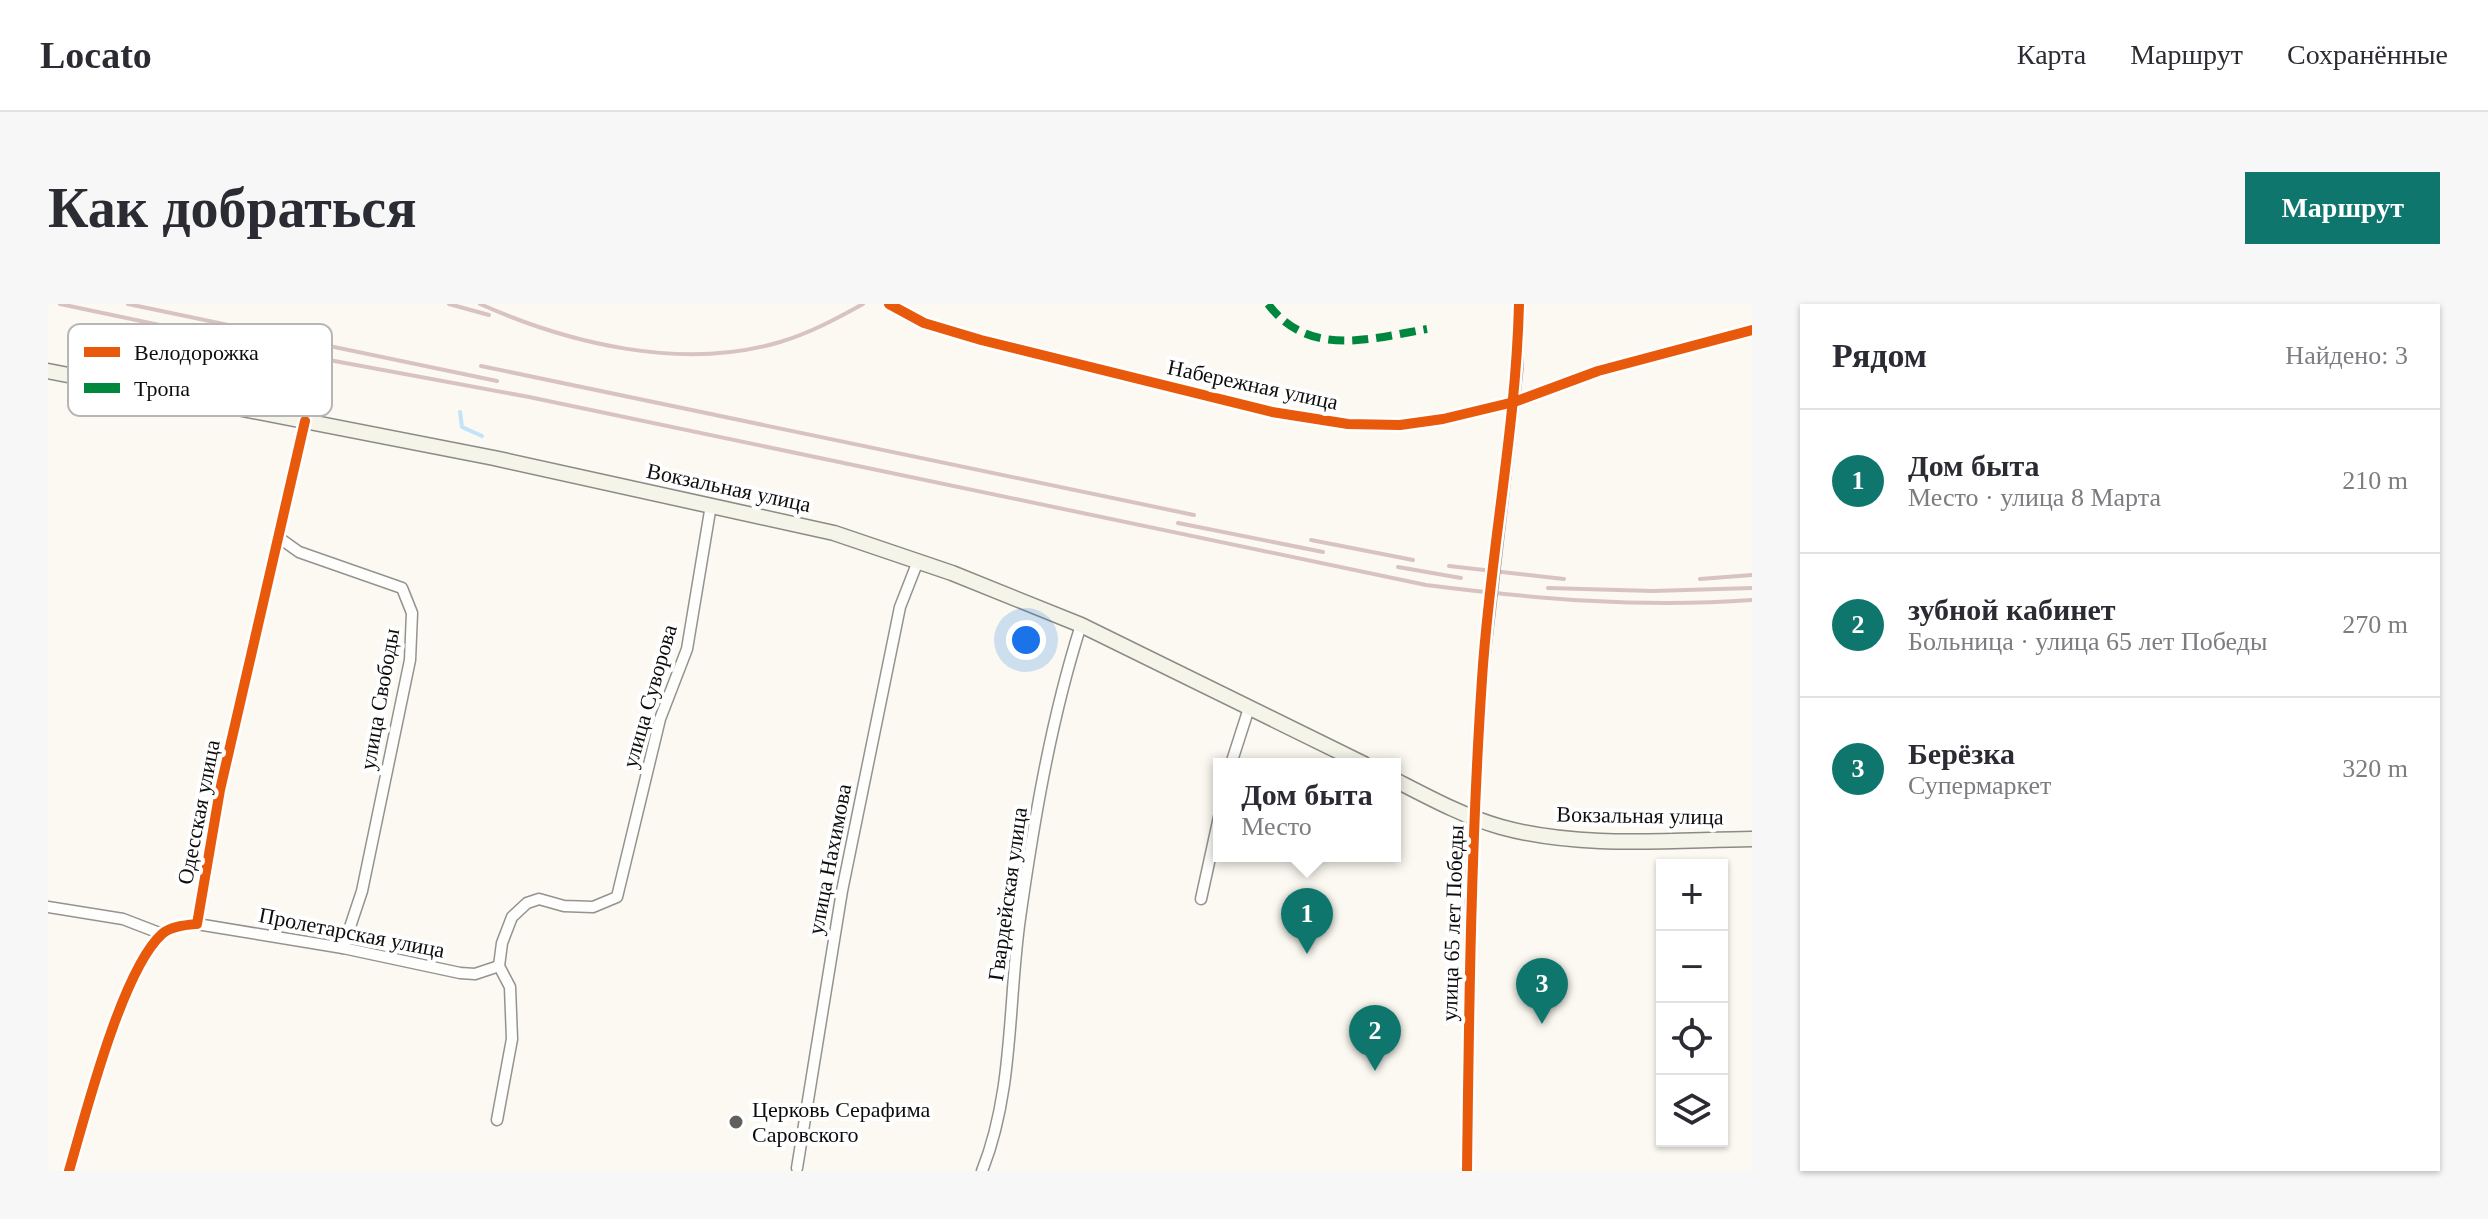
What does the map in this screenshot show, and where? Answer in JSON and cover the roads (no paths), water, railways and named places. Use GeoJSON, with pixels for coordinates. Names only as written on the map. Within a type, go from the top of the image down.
{"type":"FeatureCollection","features":[{"type":"Feature","properties":{"kind":"main road","name":"Вокзальная улица"},"geometry":{"type":"LineString","coordinates":[[48,371],[68,375]]}},
{"type":"Feature","properties":{"kind":"main road","name":"Вокзальная улица"},"geometry":{"type":"LineString","coordinates":[[279,416],[791,521],[918,561],[1081,625],[1352,758]]}},
{"type":"Feature","properties":{"kind":"main road","name":"Вокзальная улица"},"geometry":{"type":"LineString","coordinates":[[1401,783],[1475,817],[1526,833],[1579,839],[1752,839]]}},
{"type":"Feature","properties":{"kind":"street","name":"Набережная улица"},"geometry":{"type":"LineString","coordinates":[[889,304],[924,323],[966,336],[1272,412],[1348,424],[1414,423],[1514,402],[1569,380],[1752,330]]}},
{"type":"Feature","properties":{"kind":"street","name":"улица 65 лет Победы"},"geometry":{"type":"LineString","coordinates":[[1467,1171],[1475,817],[1482,676],[1514,402],[1519,304]]}},
{"type":"Feature","properties":{"kind":"street","name":"Одесская улица"},"geometry":{"type":"LineString","coordinates":[[197,924],[220,790],[305,421]]}},
{"type":"Feature","properties":{"kind":"street","name":"улица Суворова"},"geometry":{"type":"LineString","coordinates":[[499,966],[502,943],[512,917],[527,903],[539,899],[593,907],[617,897],[660,719],[687,649],[711,505]]}},
{"type":"Feature","properties":{"kind":"street","name":"улица Свободы"},"geometry":{"type":"LineString","coordinates":[[278,537],[299,552],[402,588],[412,613],[410,660],[362,891],[343,948]]}},
{"type":"Feature","properties":{"kind":"street","name":"улица Нахимова"},"geometry":{"type":"LineString","coordinates":[[797,1168],[842,891],[900,607],[918,561]]}},
{"type":"Feature","properties":{"kind":"street","name":"Гвардейская улица"},"geometry":{"type":"LineString","coordinates":[[982,1171],[1002,1104],[1020,919],[1051,743],[1081,625]]}},
{"type":"Feature","properties":{"kind":"street"},"geometry":{"type":"LineString","coordinates":[[1233,758],[1249,708]]}},
{"type":"Feature","properties":{"kind":"street"},"geometry":{"type":"LineString","coordinates":[[1201,899],[1213,844]]}},
{"type":"Feature","properties":{"kind":"street"},"geometry":{"type":"LineString","coordinates":[[48,907],[123,919],[162,934]]}},
{"type":"Feature","properties":{"kind":"street"},"geometry":{"type":"LineString","coordinates":[[69,1171],[119,1008],[137,973],[162,934],[182,925],[197,924]]}},
{"type":"Feature","properties":{"kind":"street","name":"Пролетарская улица"},"geometry":{"type":"LineString","coordinates":[[197,924],[343,948],[460,973],[475,974],[499,966]]}},
{"type":"Feature","properties":{"kind":"street"},"geometry":{"type":"LineString","coordinates":[[497,1120],[512,1039],[513,1005],[510,987],[499,966]]}},
{"type":"Feature","properties":{"kind":"waterway"},"geometry":{"type":"LineString","coordinates":[[460,412],[462,427],[482,436]]}},
{"type":"Feature","properties":{"kind":"railway"},"geometry":{"type":"LineString","coordinates":[[60,304],[155,324]]}},
{"type":"Feature","properties":{"kind":"railway"},"geometry":{"type":"LineString","coordinates":[[128,304],[224,324]]}},
{"type":"Feature","properties":{"kind":"railway"},"geometry":{"type":"LineString","coordinates":[[449,304],[489,315]]}},
{"type":"Feature","properties":{"kind":"railway"},"geometry":{"type":"LineString","coordinates":[[480,304],[551,331],[589,341],[627,349],[704,354],[780,342],[812,330],[863,304]]}},
{"type":"Feature","properties":{"kind":"railway"},"geometry":{"type":"LineString","coordinates":[[332,347],[497,381]]}},
{"type":"Feature","properties":{"kind":"railway"},"geometry":{"type":"LineString","coordinates":[[332,361],[529,397],[1426,585],[1589,601],[1670,603],[1752,600]]}},
{"type":"Feature","properties":{"kind":"railway"},"geometry":{"type":"LineString","coordinates":[[481,366],[1194,515]]}},
{"type":"Feature","properties":{"kind":"railway"},"geometry":{"type":"LineString","coordinates":[[1178,523],[1323,552]]}},
{"type":"Feature","properties":{"kind":"railway"},"geometry":{"type":"LineString","coordinates":[[1311,540],[1413,560]]}},
{"type":"Feature","properties":{"kind":"railway"},"geometry":{"type":"LineString","coordinates":[[1449,566],[1564,579]]}},
{"type":"Feature","properties":{"kind":"railway"},"geometry":{"type":"LineString","coordinates":[[1398,567],[1461,578]]}},
{"type":"Feature","properties":{"kind":"railway"},"geometry":{"type":"LineString","coordinates":[[1700,579],[1752,575]]}},
{"type":"Feature","properties":{"kind":"railway"},"geometry":{"type":"LineString","coordinates":[[1548,588],[1653,591],[1752,588]]}},
{"type":"Feature","properties":{"kind":"place","name":"Дом быта"},"geometry":{"type":"Point","coordinates":[1307,954]}},
{"type":"Feature","properties":{"kind":"place","name":"Берёзка"},"geometry":{"type":"Point","coordinates":[1542,1024]}},
{"type":"Feature","properties":{"kind":"place","name":"зубной кабинет"},"geometry":{"type":"Point","coordinates":[1375,1071]}},
{"type":"Feature","properties":{"kind":"place","name":"Церковь Серафима Саровского"},"geometry":{"type":"Point","coordinates":[736,1122]}}]}
